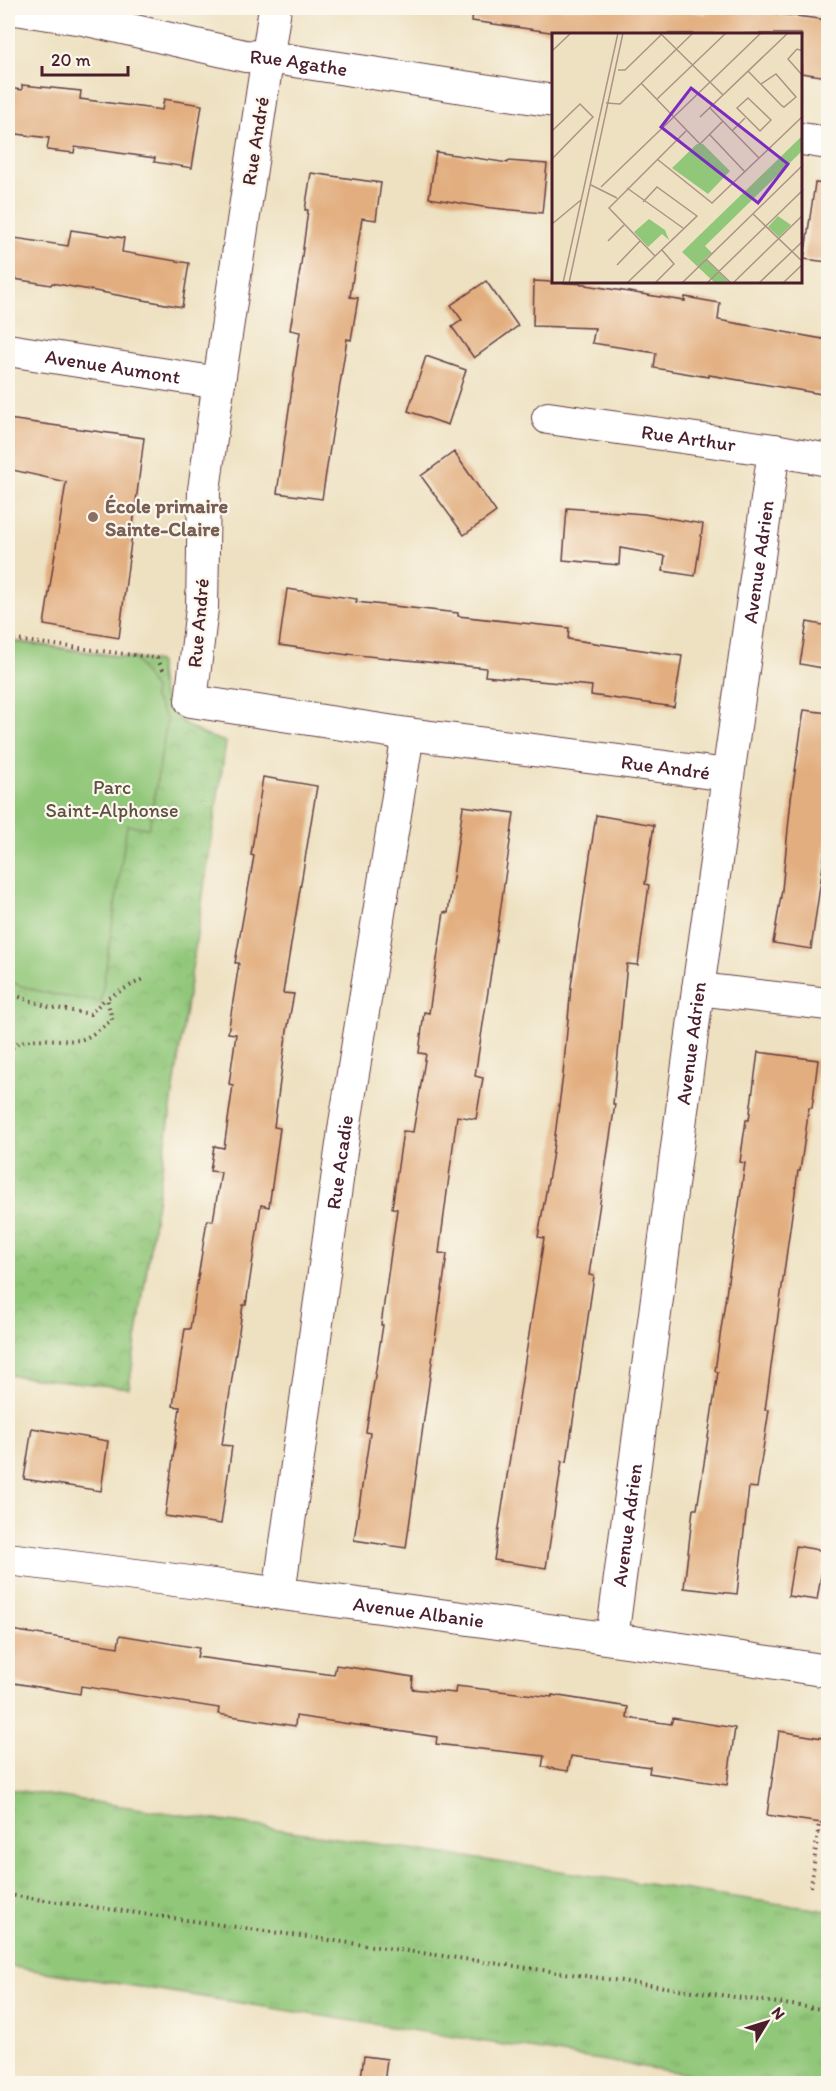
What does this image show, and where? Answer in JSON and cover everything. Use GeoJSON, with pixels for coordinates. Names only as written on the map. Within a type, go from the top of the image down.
{"type":"FeatureCollection","features":[{"type":"Feature","properties":{"kind":"street","name":"Rue Agathe"},"geometry":{"type":"LineString","coordinates":[[8,8],[84,19],[245,56],[268,57],[552,101]]}},
{"type":"Feature","properties":{"kind":"street","name":"Rue André"},"geometry":{"type":"LineString","coordinates":[[275,8],[204,490],[202,608],[191,701],[408,734],[728,776]]}},
{"type":"Feature","properties":{"kind":"street"},"geometry":{"type":"LineString","coordinates":[[803,138],[828,143]]}},
{"type":"Feature","properties":{"kind":"street","name":"Avenue Aumont"},"geometry":{"type":"LineString","coordinates":[[8,350],[219,383]]}},
{"type":"Feature","properties":{"kind":"street","name":"Rue Arthur"},"geometry":{"type":"LineString","coordinates":[[548,418],[774,450],[828,460]]}},
{"type":"Feature","properties":{"kind":"street","name":"Avenue Adrien"},"geometry":{"type":"LineString","coordinates":[[612,1638],[698,989],[774,450]]}},
{"type":"Feature","properties":{"kind":"street","name":"Rue Acadie"},"geometry":{"type":"LineString","coordinates":[[279,1593],[345,1124],[408,734]]}},
{"type":"Feature","properties":{"kind":"street"},"geometry":{"type":"LineString","coordinates":[[698,989],[828,1004]]}},
{"type":"Feature","properties":{"kind":"street","name":"Avenue Albanie"},"geometry":{"type":"LineString","coordinates":[[8,1559],[612,1638],[828,1671]]}},
{"type":"Feature","properties":{"kind":"path"},"geometry":{"type":"LineString","coordinates":[[8,639],[157,658]]}},
{"type":"Feature","properties":{"kind":"path"},"geometry":{"type":"LineString","coordinates":[[8,993],[49,1007],[90,1014],[107,998],[145,978]]}},
{"type":"Feature","properties":{"kind":"path"},"geometry":{"type":"LineString","coordinates":[[8,1052],[11,1047],[31,1040],[82,1040],[112,1020],[107,998]]}},
{"type":"Feature","properties":{"kind":"path"},"geometry":{"type":"LineString","coordinates":[[811,1887],[819,1823]]}},
{"type":"Feature","properties":{"kind":"path"},"geometry":{"type":"LineString","coordinates":[[818,1833],[828,1835]]}},
{"type":"Feature","properties":{"kind":"path"},"geometry":{"type":"LineString","coordinates":[[8,1895],[828,2010]]}},
{"type":"Feature","properties":{"kind":"green space","name":"Parc Saint-Alphonse"},"geometry":{"type":"Polygon","coordinates":[[[8,640],[159,662],[163,693],[175,715],[196,731],[226,742],[129,1388],[8,1375],[8,640]]]}},
{"type":"Feature","properties":{"kind":"green space"},"geometry":{"type":"Polygon","coordinates":[[[8,641],[135,659],[154,689],[153,697],[167,720],[149,828],[127,825],[101,1001],[54,995],[8,981],[8,641]]]}},
{"type":"Feature","properties":{"kind":"green space"},"geometry":{"type":"Polygon","coordinates":[[[8,1789],[828,1911],[828,2083],[744,2083],[8,1966],[8,1789]]]}},
{"type":"Feature","properties":{"kind":"building"},"geometry":{"type":"Polygon","coordinates":[[[473,8],[668,8],[706,14],[707,8],[730,8],[828,20],[828,77],[803,73],[803,33],[557,33],[472,21],[473,8]]]}},
{"type":"Feature","properties":{"kind":"building"},"geometry":{"type":"Polygon","coordinates":[[[22,85],[81,91],[80,99],[162,110],[164,99],[202,105],[192,168],[154,162],[155,158],[75,147],[74,153],[47,150],[49,138],[8,131],[8,88],[22,90],[22,85]]]}},
{"type":"Feature","properties":{"kind":"building"},"geometry":{"type":"Polygon","coordinates":[[[436,152],[508,163],[508,161],[547,164],[542,213],[483,207],[429,198],[436,152]]]}},
{"type":"Feature","properties":{"kind":"building"},"geometry":{"type":"Polygon","coordinates":[[[311,173],[381,183],[376,220],[362,218],[350,297],[358,298],[351,340],[347,339],[322,499],[277,493],[300,332],[290,330],[301,264],[308,210],[305,210],[311,173]]]}},
{"type":"Feature","properties":{"kind":"building"},"geometry":{"type":"Polygon","coordinates":[[[815,183],[828,184],[828,262],[804,259],[815,183]]]}},
{"type":"Feature","properties":{"kind":"building"},"geometry":{"type":"Polygon","coordinates":[[[71,230],[124,238],[122,252],[189,263],[182,307],[52,283],[51,285],[8,278],[8,237],[68,246],[71,230]]]}},
{"type":"Feature","properties":{"kind":"building"},"geometry":{"type":"Polygon","coordinates":[[[486,281],[518,326],[474,358],[452,327],[462,320],[451,305],[486,281]]]}},
{"type":"Feature","properties":{"kind":"building"},"geometry":{"type":"Polygon","coordinates":[[[534,281],[552,282],[552,284],[586,284],[685,301],[685,297],[720,303],[718,320],[828,340],[828,395],[654,368],[656,353],[592,343],[595,328],[533,326],[534,281]]]}},
{"type":"Feature","properties":{"kind":"building"},"geometry":{"type":"Polygon","coordinates":[[[426,356],[466,370],[448,425],[408,411],[426,356]]]}},
{"type":"Feature","properties":{"kind":"building","name":"École primaire Sainte-Claire"},"geometry":{"type":"Polygon","coordinates":[[[8,419],[144,438],[119,638],[44,625],[66,482],[8,469],[8,419]]]}},
{"type":"Feature","properties":{"kind":"building"},"geometry":{"type":"Polygon","coordinates":[[[454,452],[496,512],[464,535],[421,476],[454,452]]]}},
{"type":"Feature","properties":{"kind":"building"},"geometry":{"type":"Polygon","coordinates":[[[567,508],[644,514],[703,524],[695,576],[663,571],[665,556],[620,548],[619,565],[563,560],[567,508]]]}},
{"type":"Feature","properties":{"kind":"building"},"geometry":{"type":"Polygon","coordinates":[[[287,589],[357,599],[356,602],[569,628],[568,639],[682,656],[674,707],[591,695],[592,686],[485,676],[486,668],[348,655],[279,645],[287,589]]]}},
{"type":"Feature","properties":{"kind":"building"},"geometry":{"type":"Polygon","coordinates":[[[807,622],[828,626],[828,669],[800,664],[807,622]]]}},
{"type":"Feature","properties":{"kind":"building"},"geometry":{"type":"Polygon","coordinates":[[[804,710],[828,713],[828,830],[811,949],[773,943],[782,890],[791,799],[804,710]]]}},
{"type":"Feature","properties":{"kind":"building"},"geometry":{"type":"Polygon","coordinates":[[[263,777],[317,786],[283,993],[294,994],[274,1127],[280,1128],[269,1207],[261,1205],[222,1445],[232,1446],[221,1524],[165,1516],[180,1407],[173,1406],[185,1329],[190,1329],[207,1220],[213,1221],[221,1172],[210,1171],[214,1146],[224,1148],[233,1085],[229,1084],[236,1034],[228,1033],[239,963],[235,963],[254,856],[251,855],[263,777]]]}},
{"type":"Feature","properties":{"kind":"building"},"geometry":{"type":"Polygon","coordinates":[[[463,806],[514,813],[475,1076],[483,1078],[476,1119],[457,1116],[439,1253],[447,1254],[406,1548],[354,1540],[370,1433],[366,1432],[383,1325],[381,1325],[397,1209],[392,1208],[403,1131],[413,1132],[426,1054],[419,1053],[424,1012],[429,1013],[444,912],[448,913],[463,806]]]}},
{"type":"Feature","properties":{"kind":"building"},"geometry":{"type":"Polygon","coordinates":[[[596,815],[654,825],[645,884],[649,885],[638,965],[627,964],[613,1104],[615,1104],[589,1275],[594,1276],[567,1462],[562,1461],[546,1568],[494,1560],[544,1238],[538,1237],[552,1158],[563,1075],[571,986],[596,815]]]}},
{"type":"Feature","properties":{"kind":"building"},"geometry":{"type":"Polygon","coordinates":[[[758,1052],[818,1060],[812,1108],[809,1108],[800,1171],[798,1171],[765,1410],[769,1410],[757,1488],[749,1487],[737,1594],[684,1588],[693,1509],[697,1509],[718,1372],[715,1371],[745,1163],[740,1162],[746,1120],[749,1120],[758,1052]]]}},
{"type":"Feature","properties":{"kind":"building"},"geometry":{"type":"Polygon","coordinates":[[[32,1428],[108,1441],[101,1491],[24,1479],[32,1428]]]}},
{"type":"Feature","properties":{"kind":"building"},"geometry":{"type":"Polygon","coordinates":[[[796,1546],[825,1551],[817,1600],[788,1596],[796,1546]]]}},
{"type":"Feature","properties":{"kind":"building"},"geometry":{"type":"Polygon","coordinates":[[[11,1630],[118,1647],[120,1635],[199,1648],[197,1657],[334,1675],[336,1665],[413,1677],[412,1689],[455,1693],[456,1686],[552,1697],[552,1695],[628,1707],[627,1718],[671,1724],[673,1718],[735,1728],[727,1785],[649,1773],[650,1767],[571,1756],[568,1771],[542,1767],[544,1756],[436,1744],[437,1737],[296,1716],[295,1726],[218,1714],[219,1708],[81,1686],[80,1694],[8,1682],[11,1630]]]}},
{"type":"Feature","properties":{"kind":"building"},"geometry":{"type":"Polygon","coordinates":[[[779,1731],[828,1739],[828,1824],[767,1815],[779,1731]]]}},
{"type":"Feature","properties":{"kind":"building"},"geometry":{"type":"Polygon","coordinates":[[[364,2056],[387,2059],[384,2084],[360,2084],[364,2056]]]}},
{"type":"Feature","properties":{"kind":"place","name":"École primaire Sainte-Claire"},"geometry":{"type":"Point","coordinates":[93,517]}}]}
